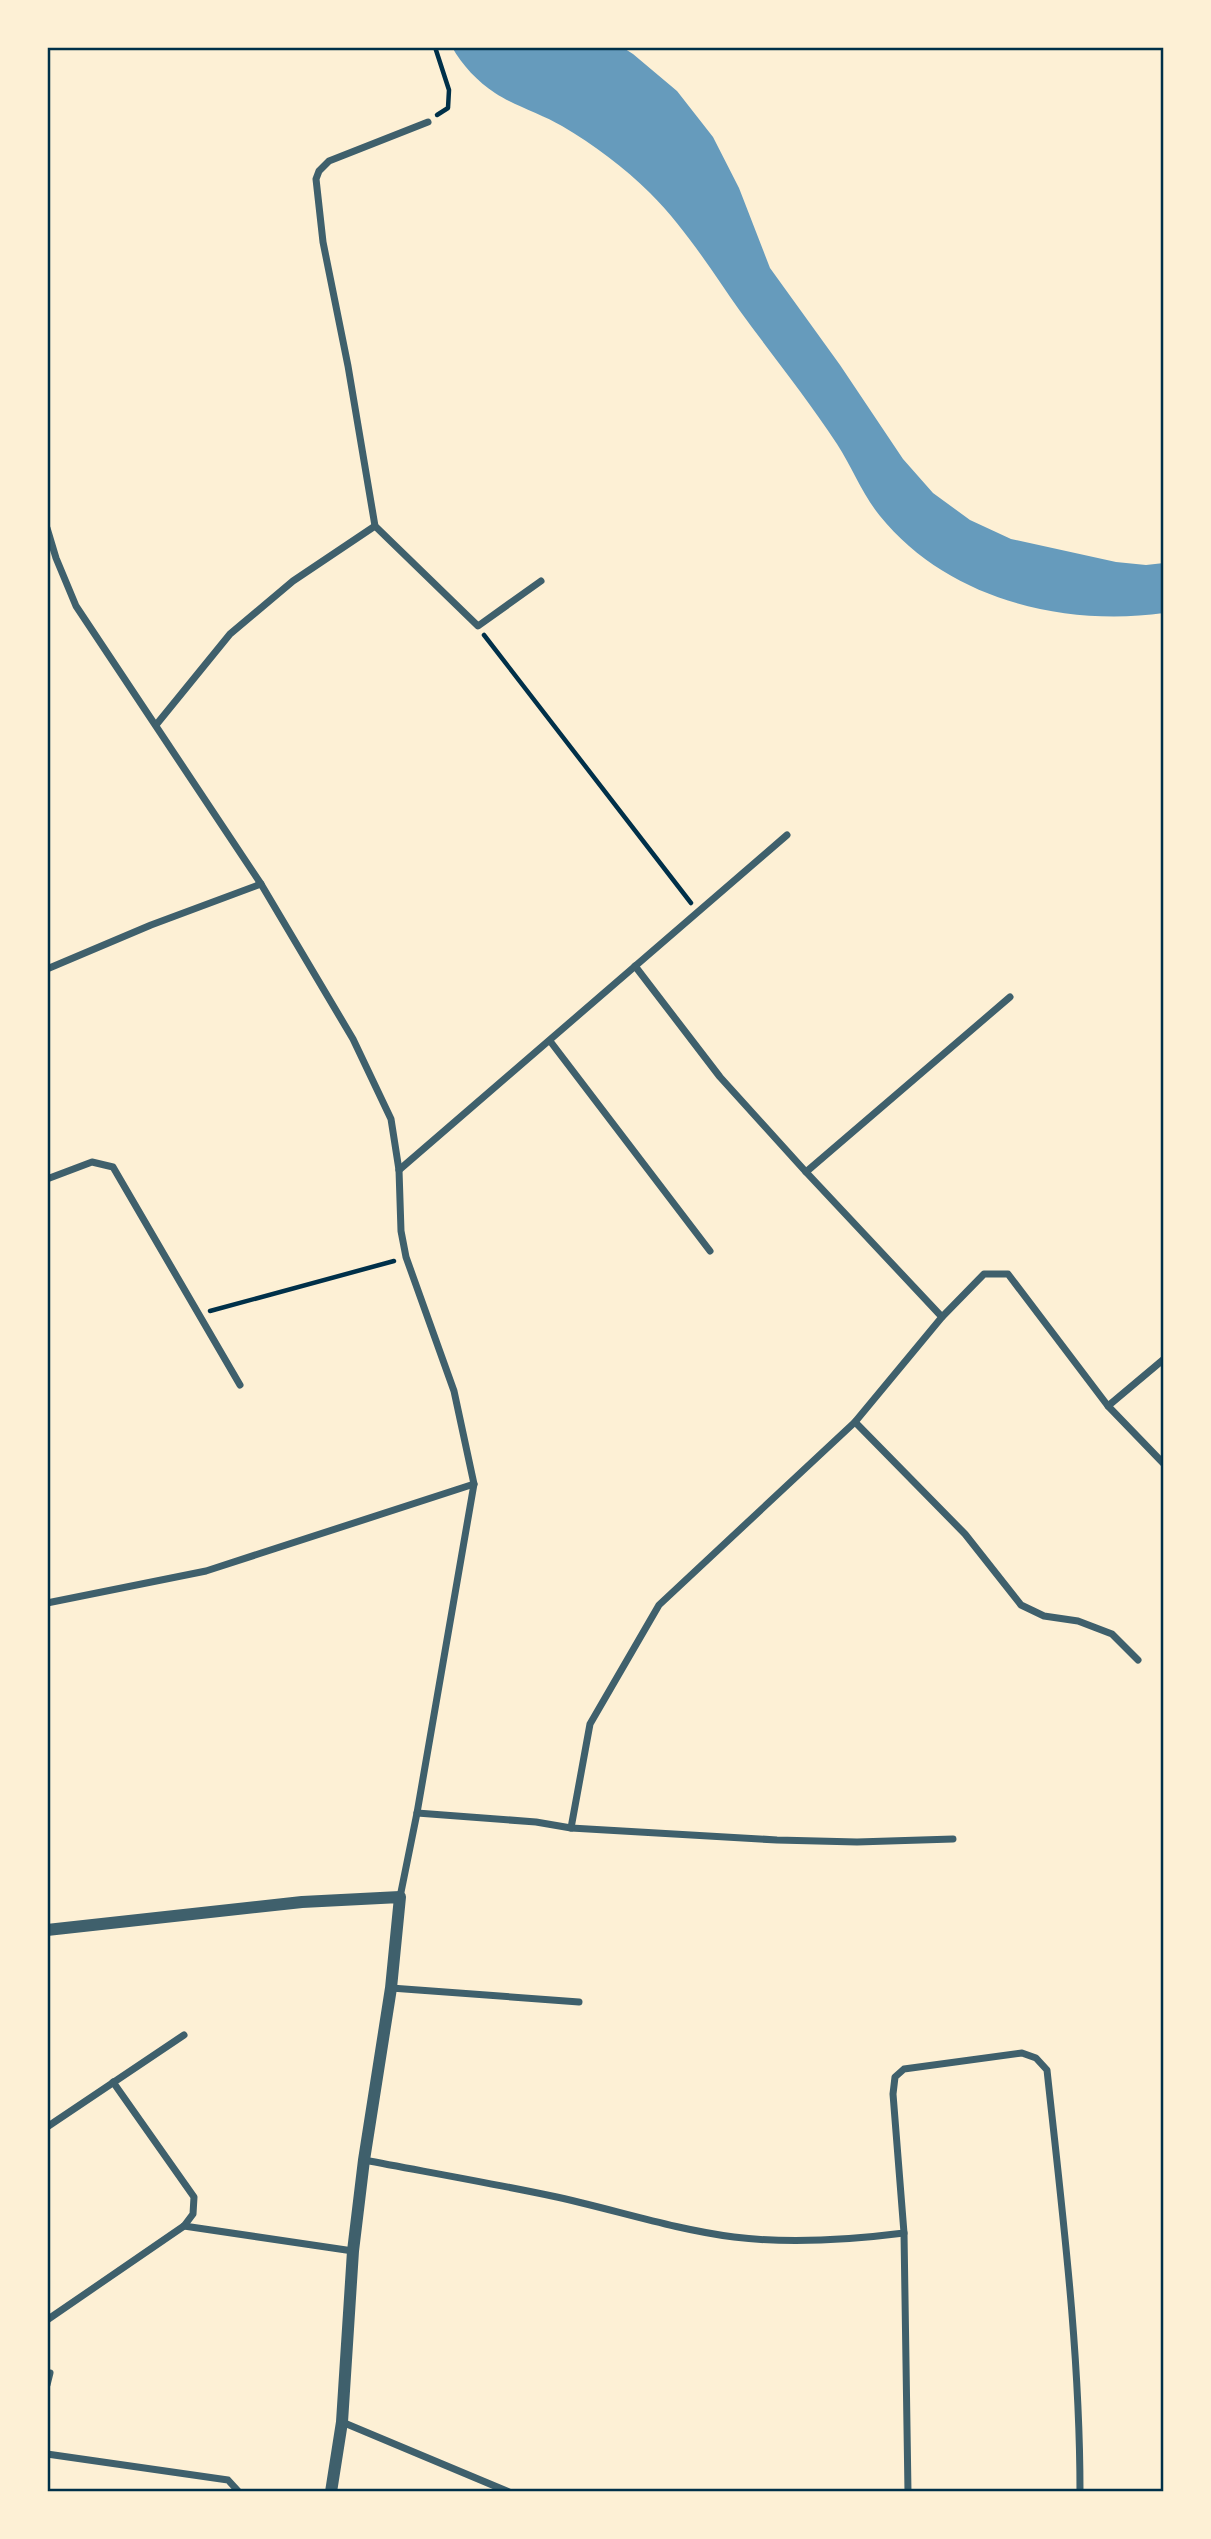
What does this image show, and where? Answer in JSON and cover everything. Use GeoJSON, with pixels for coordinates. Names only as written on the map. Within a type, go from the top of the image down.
{"type":"FeatureCollection","features":[{"type":"Feature","properties":{"kind":"street"},"geometry":{"type":"LineString","coordinates":[[428,122],[328,162],[319,171],[316,179],[323,242],[348,366],[375,526],[478,626],[541,581]]}},
{"type":"Feature","properties":{"kind":"street"},"geometry":{"type":"LineString","coordinates":[[156,725],[230,634],[293,581],[375,526]]}},
{"type":"Feature","properties":{"kind":"street"},"geometry":{"type":"LineString","coordinates":[[47,528],[76,606],[261,884],[353,1039],[387,1106],[399,1170],[401,1231],[406,1257],[454,1391],[474,1483],[400,1897],[391,1988],[364,2160],[353,2251],[342,2422],[331,2492]]}},
{"type":"Feature","properties":{"kind":"street"},"geometry":{"type":"LineString","coordinates":[[399,1170],[788,835]]}},
{"type":"Feature","properties":{"kind":"street"},"geometry":{"type":"LineString","coordinates":[[47,969],[151,925],[261,884]]}},
{"type":"Feature","properties":{"kind":"street"},"geometry":{"type":"LineString","coordinates":[[635,966],[720,1077],[942,1317]]}},
{"type":"Feature","properties":{"kind":"street"},"geometry":{"type":"LineString","coordinates":[[806,1172],[1010,997]]}},
{"type":"Feature","properties":{"kind":"street"},"geometry":{"type":"LineString","coordinates":[[550,1041],[710,1251]]}},
{"type":"Feature","properties":{"kind":"street"},"geometry":{"type":"LineString","coordinates":[[47,1179],[92,1162],[114,1167],[240,1385]]}},
{"type":"Feature","properties":{"kind":"street"},"geometry":{"type":"LineString","coordinates":[[571,1828],[590,1724],[659,1605],[855,1422],[942,1317],[984,1273],[1008,1275],[1108,1406],[1164,1464]]}},
{"type":"Feature","properties":{"kind":"street"},"geometry":{"type":"LineString","coordinates":[[1108,1406],[1164,1359]]}},
{"type":"Feature","properties":{"kind":"street"},"geometry":{"type":"LineString","coordinates":[[855,1422],[965,1534],[1021,1605],[1044,1616],[1078,1622],[1112,1634],[1138,1660]]}},
{"type":"Feature","properties":{"kind":"street"},"geometry":{"type":"LineString","coordinates":[[47,1603],[206,1571],[474,1483]]}},
{"type":"Feature","properties":{"kind":"street"},"geometry":{"type":"LineString","coordinates":[[417,1813],[536,1822],[571,1828],[777,1840],[857,1842],[953,1839]]}},
{"type":"Feature","properties":{"kind":"street"},"geometry":{"type":"LineString","coordinates":[[47,1930],[302,1902],[400,1897]]}},
{"type":"Feature","properties":{"kind":"street"},"geometry":{"type":"LineString","coordinates":[[391,1988],[579,2002]]}},
{"type":"Feature","properties":{"kind":"street"},"geometry":{"type":"LineString","coordinates":[[47,2127],[184,2035]]}},
{"type":"Feature","properties":{"kind":"street"},"geometry":{"type":"LineString","coordinates":[[908,2492],[904,2233],[893,2094],[895,2077],[904,2069],[1022,2053],[1036,2058],[1047,2070],[1080,2417],[1080,2492]]}},
{"type":"Feature","properties":{"kind":"street"},"geometry":{"type":"LineString","coordinates":[[47,2320],[184,2226],[193,2214],[194,2197],[113,2081]]}},
{"type":"Feature","properties":{"kind":"street"},"geometry":{"type":"LineString","coordinates":[[364,2160],[555,2196],[667,2225],[735,2237],[783,2240],[865,2238],[904,2233]]}},
{"type":"Feature","properties":{"kind":"street"},"geometry":{"type":"LineString","coordinates":[[184,2226],[353,2251]]}},
{"type":"Feature","properties":{"kind":"street"},"geometry":{"type":"LineString","coordinates":[[47,2385],[50,2373]]}},
{"type":"Feature","properties":{"kind":"street"},"geometry":{"type":"LineString","coordinates":[[342,2422],[509,2492]]}},
{"type":"Feature","properties":{"kind":"street"},"geometry":{"type":"LineString","coordinates":[[47,2454],[228,2480],[239,2492]]}},
{"type":"Feature","properties":{"kind":"path"},"geometry":{"type":"LineString","coordinates":[[428,122],[448,108],[449,90],[435,47]]}},
{"type":"Feature","properties":{"kind":"path"},"geometry":{"type":"LineString","coordinates":[[478,626],[698,912]]}},
{"type":"Feature","properties":{"kind":"path"},"geometry":{"type":"LineString","coordinates":[[199,1314],[406,1257]]}},
{"type":"Feature","properties":{"kind":"water"},"geometry":{"type":"Polygon","coordinates":[[[452,47],[622,47],[633,54],[677,91],[713,137],[739,188],[770,268],[903,459],[933,493],[970,520],[1011,539],[1116,562],[1146,565],[1164,563],[1164,613],[1086,615],[1009,601],[973,587],[938,568],[907,545],[874,508],[826,427],[698,250],[663,207],[630,174],[586,141],[489,89],[466,67],[452,47]]]}}]}
